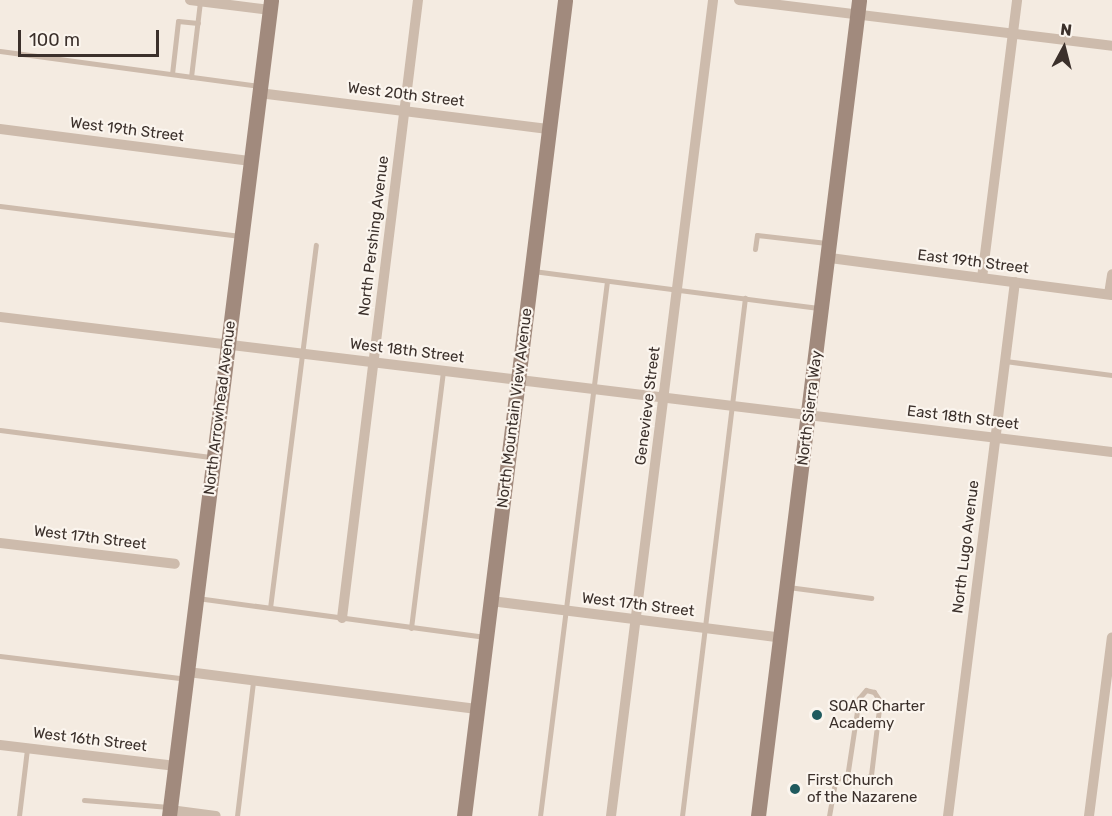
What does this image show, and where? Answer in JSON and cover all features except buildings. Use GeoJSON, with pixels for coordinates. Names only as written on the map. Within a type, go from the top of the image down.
{"type":"FeatureCollection","features":[{"type":"Feature","properties":{"kind":"street"},"geometry":{"type":"LineString","coordinates":[[197,0],[270,5]]}},
{"type":"Feature","properties":{"kind":"street","name":"North Pershing Avenue"},"geometry":{"type":"LineString","coordinates":[[342,618],[418,0]]}},
{"type":"Feature","properties":{"kind":"street","name":"North Mountain View Avenue"},"geometry":{"type":"LineString","coordinates":[[464,816],[566,0]]}},
{"type":"Feature","properties":{"kind":"street","name":"Genevieve Street"},"geometry":{"type":"LineString","coordinates":[[611,816],[713,0]]}},
{"type":"Feature","properties":{"kind":"street"},"geometry":{"type":"LineString","coordinates":[[739,0],[858,8],[1013,34],[1112,46]]}},
{"type":"Feature","properties":{"kind":"street"},"geometry":{"type":"LineString","coordinates":[[982,278],[1017,0]]}},
{"type":"Feature","properties":{"kind":"street","name":"North Arrowhead Avenue"},"geometry":{"type":"LineString","coordinates":[[170,811],[270,5]]}},
{"type":"Feature","properties":{"kind":"street","name":"North Sierra Way"},"geometry":{"type":"LineString","coordinates":[[758,816],[831,251],[858,8]]}},
{"type":"Feature","properties":{"kind":"street","name":"West 20th Street"},"geometry":{"type":"LineString","coordinates":[[260,89],[550,129]]}},
{"type":"Feature","properties":{"kind":"street","name":"West 19th Street"},"geometry":{"type":"LineString","coordinates":[[0,129],[251,161]]}},
{"type":"Feature","properties":{"kind":"street","name":"East 19th Street"},"geometry":{"type":"LineString","coordinates":[[831,251],[982,278],[1111,294]]}},
{"type":"Feature","properties":{"kind":"street"},"geometry":{"type":"LineString","coordinates":[[1111,294],[1112,274]]}},
{"type":"Feature","properties":{"kind":"street","name":"North Lugo Avenue"},"geometry":{"type":"LineString","coordinates":[[948,816],[994,437],[1016,282]]}},
{"type":"Feature","properties":{"kind":"street","name":"West 18th Street"},"geometry":{"type":"LineString","coordinates":[[0,317],[809,414]]}},
{"type":"Feature","properties":{"kind":"street","name":"East 18th Street"},"geometry":{"type":"LineString","coordinates":[[809,414],[1112,452]]}},
{"type":"Feature","properties":{"kind":"street","name":"West 17th Street"},"geometry":{"type":"LineString","coordinates":[[0,543],[175,564]]}},
{"type":"Feature","properties":{"kind":"street","name":"West 17th Street"},"geometry":{"type":"LineString","coordinates":[[491,601],[782,638]]}},
{"type":"Feature","properties":{"kind":"street"},"geometry":{"type":"LineString","coordinates":[[1089,816],[1110,678],[1112,637]]}},
{"type":"Feature","properties":{"kind":"street"},"geometry":{"type":"LineString","coordinates":[[187,675],[253,680],[477,710]]}},
{"type":"Feature","properties":{"kind":"street","name":"West 16th Street"},"geometry":{"type":"LineString","coordinates":[[0,745],[176,766]]}},
{"type":"Feature","properties":{"kind":"street"},"geometry":{"type":"LineString","coordinates":[[170,811],[216,816]]}},
{"type":"Feature","properties":{"kind":"lane"},"geometry":{"type":"LineString","coordinates":[[191,77],[198,23],[197,0]]}},
{"type":"Feature","properties":{"kind":"lane"},"geometry":{"type":"LineString","coordinates":[[172,74],[178,21],[198,23]]}},
{"type":"Feature","properties":{"kind":"lane"},"geometry":{"type":"LineString","coordinates":[[0,51],[172,74],[260,89]]}},
{"type":"Feature","properties":{"kind":"lane"},"geometry":{"type":"LineString","coordinates":[[0,206],[242,236]]}},
{"type":"Feature","properties":{"kind":"lane"},"geometry":{"type":"LineString","coordinates":[[755,249],[757,235],[831,251]]}},
{"type":"Feature","properties":{"kind":"lane"},"geometry":{"type":"LineString","coordinates":[[270,608],[315,245]]}},
{"type":"Feature","properties":{"kind":"lane"},"geometry":{"type":"LineString","coordinates":[[532,271],[823,309]]}},
{"type":"Feature","properties":{"kind":"lane"},"geometry":{"type":"LineString","coordinates":[[540,816],[607,281]]}},
{"type":"Feature","properties":{"kind":"lane"},"geometry":{"type":"LineString","coordinates":[[682,816],[745,298]]}},
{"type":"Feature","properties":{"kind":"lane"},"geometry":{"type":"LineString","coordinates":[[1005,361],[1112,375]]}},
{"type":"Feature","properties":{"kind":"lane"},"geometry":{"type":"LineString","coordinates":[[411,628],[443,370]]}},
{"type":"Feature","properties":{"kind":"lane"},"geometry":{"type":"LineString","coordinates":[[0,430],[213,457]]}},
{"type":"Feature","properties":{"kind":"lane"},"geometry":{"type":"LineString","coordinates":[[788,587],[871,598]]}},
{"type":"Feature","properties":{"kind":"lane"},"geometry":{"type":"LineString","coordinates":[[197,598],[486,637]]}},
{"type":"Feature","properties":{"kind":"lane"},"geometry":{"type":"LineString","coordinates":[[0,656],[187,675]]}},
{"type":"Feature","properties":{"kind":"lane"},"geometry":{"type":"LineString","coordinates":[[237,816],[253,680]]}},
{"type":"Feature","properties":{"kind":"lane"},"geometry":{"type":"LineString","coordinates":[[828,816],[836,778],[848,777],[863,780],[871,775],[880,701],[874,692],[866,690],[859,698],[848,777]]}},
{"type":"Feature","properties":{"kind":"lane"},"geometry":{"type":"LineString","coordinates":[[19,816],[27,748]]}},
{"type":"Feature","properties":{"kind":"lane"},"geometry":{"type":"LineString","coordinates":[[84,800],[170,811]]}},
{"type":"Feature","properties":{"kind":"place","name":"SOAR Charter Academy"},"geometry":{"type":"Point","coordinates":[817,715]}},
{"type":"Feature","properties":{"kind":"place","name":"First Church of the Nazarene"},"geometry":{"type":"Point","coordinates":[795,789]}}]}
